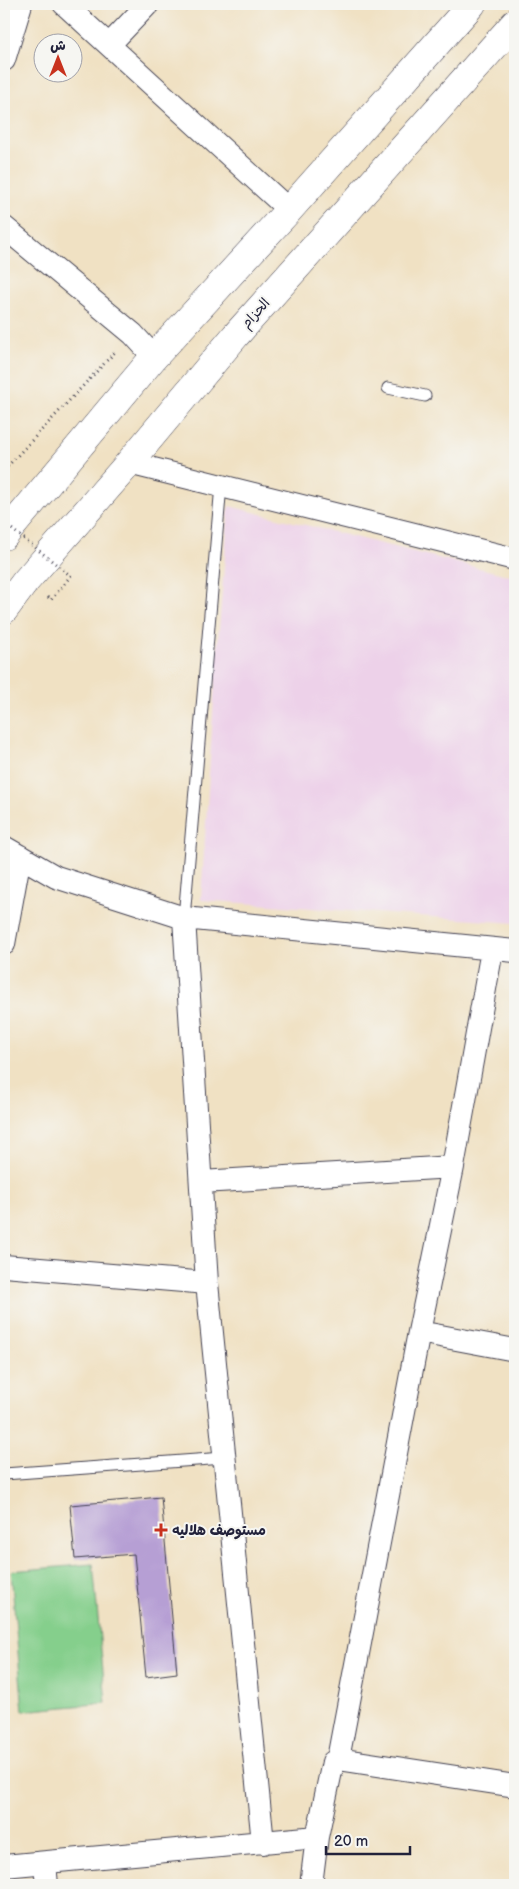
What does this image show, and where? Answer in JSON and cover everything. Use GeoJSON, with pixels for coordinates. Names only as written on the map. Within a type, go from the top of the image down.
{"type":"FeatureCollection","features":[{"type":"Feature","properties":{"kind":"main road"},"geometry":{"type":"LineString","coordinates":[[4,536],[154,356],[289,210],[472,4]]}},
{"type":"Feature","properties":{"kind":"main road","name":"الحزام"},"geometry":{"type":"LineString","coordinates":[[4,610],[25,582],[129,463],[236,335],[515,23]]}},
{"type":"Feature","properties":{"kind":"street"},"geometry":{"type":"LineString","coordinates":[[4,60],[21,4]]}},
{"type":"Feature","properties":{"kind":"street"},"geometry":{"type":"LineString","coordinates":[[64,4],[289,210]]}},
{"type":"Feature","properties":{"kind":"street"},"geometry":{"type":"LineString","coordinates":[[109,45],[148,4]]}},
{"type":"Feature","properties":{"kind":"street"},"geometry":{"type":"LineString","coordinates":[[4,227],[133,334],[154,356]]}},
{"type":"Feature","properties":{"kind":"street"},"geometry":{"type":"LineString","coordinates":[[129,463],[515,559]]}},
{"type":"Feature","properties":{"kind":"street"},"geometry":{"type":"LineString","coordinates":[[4,944],[12,852],[56,877],[184,918],[515,951]]}},
{"type":"Feature","properties":{"kind":"street"},"geometry":{"type":"LineString","coordinates":[[184,918],[207,1283],[263,1842]]}},
{"type":"Feature","properties":{"kind":"street"},"geometry":{"type":"LineString","coordinates":[[338,1759],[419,1332],[453,1166],[492,950]]}},
{"type":"Feature","properties":{"kind":"street"},"geometry":{"type":"LineString","coordinates":[[201,1182],[453,1166]]}},
{"type":"Feature","properties":{"kind":"street"},"geometry":{"type":"LineString","coordinates":[[4,1266],[207,1283]]}},
{"type":"Feature","properties":{"kind":"street"},"geometry":{"type":"LineString","coordinates":[[419,1332],[515,1350]]}},
{"type":"Feature","properties":{"kind":"street"},"geometry":{"type":"LineString","coordinates":[[311,1885],[317,1838],[333,1762],[338,1759],[515,1786]]}},
{"type":"Feature","properties":{"kind":"street"},"geometry":{"type":"LineString","coordinates":[[4,1866],[317,1838]]}},
{"type":"Feature","properties":{"kind":"street"},"geometry":{"type":"LineString","coordinates":[[45,1863],[47,1885]]}},
{"type":"Feature","properties":{"kind":"lane"},"geometry":{"type":"LineString","coordinates":[[388,388],[425,396]]}},
{"type":"Feature","properties":{"kind":"lane"},"geometry":{"type":"LineString","coordinates":[[184,918],[222,485]]}},
{"type":"Feature","properties":{"kind":"lane"},"geometry":{"type":"LineString","coordinates":[[4,1474],[224,1458]]}},
{"type":"Feature","properties":{"kind":"path"},"geometry":{"type":"LineString","coordinates":[[4,470],[133,334]]}},
{"type":"Feature","properties":{"kind":"path"},"geometry":{"type":"LineString","coordinates":[[4,523],[71,576],[51,600]]}},
{"type":"Feature","properties":{"kind":"shaded area"},"geometry":{"type":"Polygon","coordinates":[[[229,506],[515,577],[515,923],[201,900],[216,666],[229,506]]]}},
{"type":"Feature","properties":{"kind":"green space"},"geometry":{"type":"Polygon","coordinates":[[[93,1564],[106,1703],[23,1711],[11,1571],[93,1564]]]}},
{"type":"Feature","properties":{"kind":"building"},"geometry":{"type":"Polygon","coordinates":[[[161,1497],[177,1673],[146,1677],[134,1554],[75,1559],[70,1505],[161,1497]]]}},
{"type":"Feature","properties":{"kind":"place","name":"مستوصف هلاليه"},"geometry":{"type":"Point","coordinates":[161,1530]}}]}
